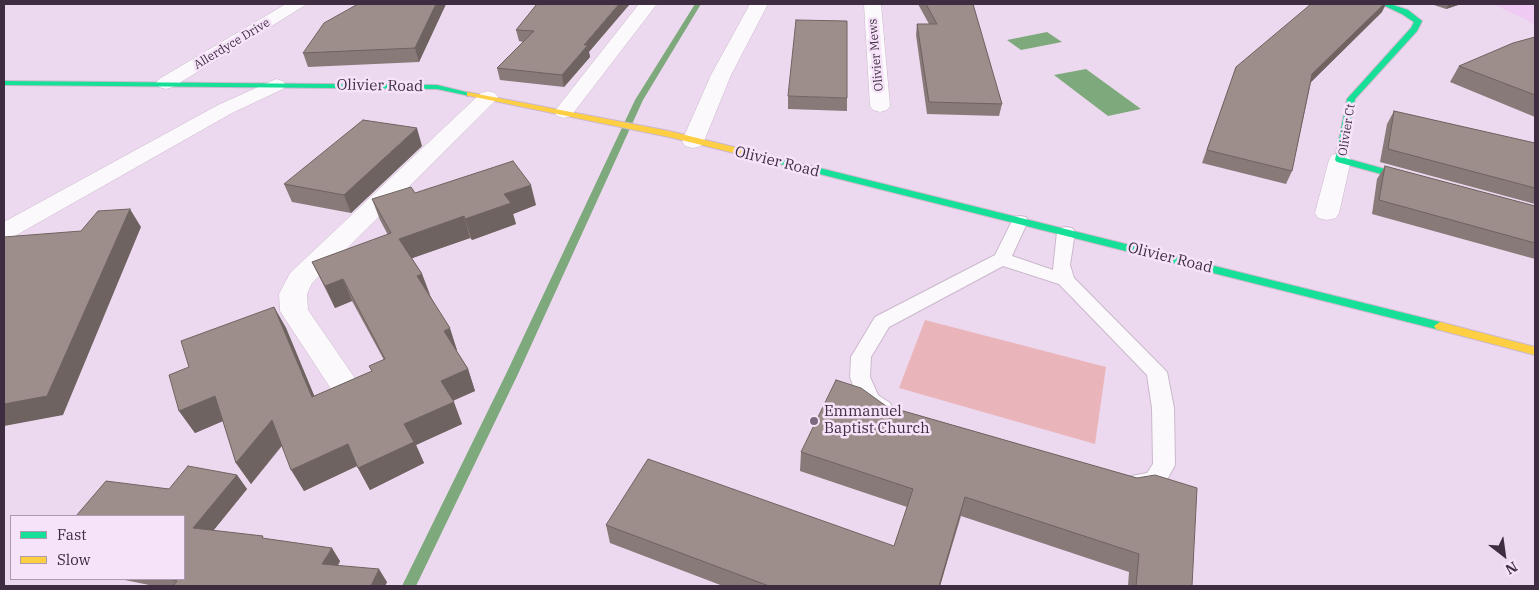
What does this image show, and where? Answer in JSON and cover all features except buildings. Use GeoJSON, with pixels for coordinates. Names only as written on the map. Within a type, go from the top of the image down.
{"type":"FeatureCollection","features":[{"type":"Feature","properties":{"kind":"main road","name":"Olivier Ct"},"geometry":{"type":"LineString","coordinates":[[1384,4],[1405,12],[1418,22],[1414,29],[1351,99],[1340,160],[1433,186]]}},
{"type":"Feature","properties":{"kind":"main road","name":"Olivier Road"},"geometry":{"type":"LineString","coordinates":[[4,84],[166,83],[437,87],[669,134],[1326,296],[1535,351]]}},
{"type":"Feature","properties":{"kind":"street","name":"Allerdyce Drive"},"geometry":{"type":"LineString","coordinates":[[166,83],[298,4]]}},
{"type":"Feature","properties":{"kind":"street"},"geometry":{"type":"LineString","coordinates":[[564,112],[648,4]]}},
{"type":"Feature","properties":{"kind":"street"},"geometry":{"type":"LineString","coordinates":[[693,141],[721,74],[759,4]]}},
{"type":"Feature","properties":{"kind":"street","name":"Olivier Mews"},"geometry":{"type":"LineString","coordinates":[[872,4],[880,106]]}},
{"type":"Feature","properties":{"kind":"street"},"geometry":{"type":"LineString","coordinates":[[4,232],[225,109],[276,84]]}},
{"type":"Feature","properties":{"kind":"street"},"geometry":{"type":"LineString","coordinates":[[348,390],[294,311],[293,294],[300,279],[488,97]]}},
{"type":"Feature","properties":{"kind":"street"},"geometry":{"type":"LineString","coordinates":[[1326,213],[1340,160]]}},
{"type":"Feature","properties":{"kind":"lane"},"geometry":{"type":"LineString","coordinates":[[901,419],[892,417],[869,400],[860,377],[861,357],[867,346],[882,322],[1002,259],[1020,221]]}},
{"type":"Feature","properties":{"kind":"lane"},"geometry":{"type":"LineString","coordinates":[[1065,280],[1061,265],[1066,232]]}},
{"type":"Feature","properties":{"kind":"lane"},"geometry":{"type":"LineString","coordinates":[[1002,259],[1065,280],[1157,372],[1163,408],[1164,465],[1154,482],[1130,485],[1110,480]]}},
{"type":"Feature","properties":{"kind":"shaded area"},"geometry":{"type":"Polygon","coordinates":[[[1492,4],[1535,4],[1535,25],[1523,18],[1492,4]]]}},
{"type":"Feature","properties":{"kind":"shaded area"},"geometry":{"type":"Polygon","coordinates":[[[1047,32],[1062,42],[1021,50],[1007,40],[1047,32]]]}},
{"type":"Feature","properties":{"kind":"shaded area"},"geometry":{"type":"Polygon","coordinates":[[[1086,69],[1141,109],[1108,116],[1054,75],[1086,69]]]}},
{"type":"Feature","properties":{"kind":"shaded area"},"geometry":{"type":"Polygon","coordinates":[[[925,320],[1106,367],[1095,444],[899,388],[925,320]]]}},
{"type":"Feature","properties":{"kind":"waterway"},"geometry":{"type":"LineString","coordinates":[[409,586],[512,374],[639,100],[698,4]]}},
{"type":"Feature","properties":{"kind":"traffic: fast"},"geometry":{"type":"LineString","coordinates":[[1384,4],[1405,12],[1418,21],[1414,29],[1351,99],[1340,160],[1418,181]]}},
{"type":"Feature","properties":{"kind":"traffic: fast"},"geometry":{"type":"LineString","coordinates":[[4,83],[437,87],[470,94]]}},
{"type":"Feature","properties":{"kind":"traffic: fast"},"geometry":{"type":"LineString","coordinates":[[771,159],[1440,326]]}},
{"type":"Feature","properties":{"kind":"traffic: slow"},"geometry":{"type":"LineString","coordinates":[[470,94],[669,134],[771,159]]}},
{"type":"Feature","properties":{"kind":"traffic: slow"},"geometry":{"type":"LineString","coordinates":[[1440,326],[1535,351]]}},
{"type":"Feature","properties":{"kind":"place","name":"Emmanuel Baptist Church"},"geometry":{"type":"Point","coordinates":[814,421]}}]}
